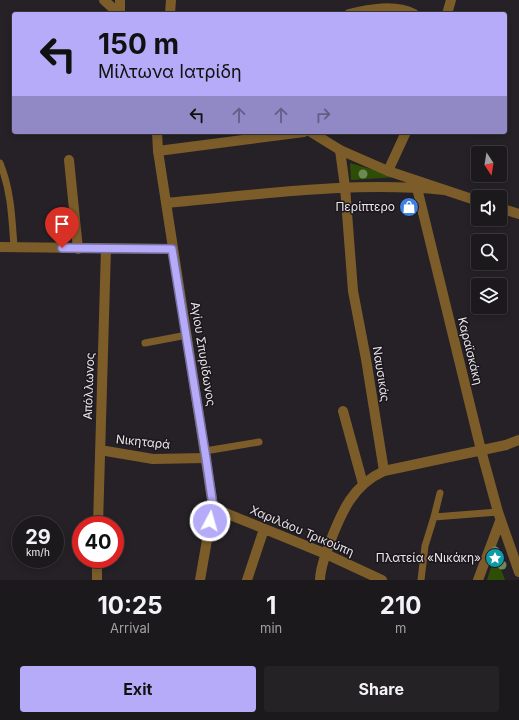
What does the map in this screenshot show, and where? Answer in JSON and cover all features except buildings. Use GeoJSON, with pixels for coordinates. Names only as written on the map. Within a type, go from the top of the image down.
{"type":"FeatureCollection","features":[{"type":"Feature","properties":{"kind":"street"},"geometry":{"type":"LineString","coordinates":[[104,0],[117,12]]}},
{"type":"Feature","properties":{"kind":"street"},"geometry":{"type":"LineString","coordinates":[[119,12],[120,0]]}},
{"type":"Feature","properties":{"kind":"street"},"geometry":{"type":"LineString","coordinates":[[170,12],[171,0]]}},
{"type":"Feature","properties":{"kind":"street"},"geometry":{"type":"LineString","coordinates":[[448,12],[451,0]]}},
{"type":"Feature","properties":{"kind":"street"},"geometry":{"type":"LineString","coordinates":[[362,12],[388,8],[406,10],[410,12]]}},
{"type":"Feature","properties":{"kind":"street","name":"Αγίου Σπυρίδωνος"},"geometry":{"type":"LineString","coordinates":[[157,134],[158,151],[172,249],[213,506],[200,580]]}},
{"type":"Feature","properties":{"kind":"street"},"geometry":{"type":"LineString","coordinates":[[158,151],[289,134]]}},
{"type":"Feature","properties":{"kind":"street"},"geometry":{"type":"LineString","coordinates":[[314,134],[340,150],[388,171],[471,199]]}},
{"type":"Feature","properties":{"kind":"street"},"geometry":{"type":"LineString","coordinates":[[388,171],[405,134]]}},
{"type":"Feature","properties":{"kind":"street","name":"Ναυσικάς"},"geometry":{"type":"LineString","coordinates":[[340,150],[345,187],[353,291],[366,359],[384,471]]}},
{"type":"Feature","properties":{"kind":"street"},"geometry":{"type":"LineString","coordinates":[[69,160],[78,248]]}},
{"type":"Feature","properties":{"kind":"street"},"geometry":{"type":"LineString","coordinates":[[166,203],[345,187],[444,190]]}},
{"type":"Feature","properties":{"kind":"street","name":"Καραϊσκάκη"},"geometry":{"type":"LineString","coordinates":[[417,188],[481,450],[499,516],[519,572]]}},
{"type":"Feature","properties":{"kind":"street"},"geometry":{"type":"LineString","coordinates":[[507,210],[519,214]]}},
{"type":"Feature","properties":{"kind":"street"},"geometry":{"type":"LineString","coordinates":[[0,247],[172,249]]}},
{"type":"Feature","properties":{"kind":"street","name":"Απόλλωνος"},"geometry":{"type":"LineString","coordinates":[[98,516],[106,248]]}},
{"type":"Feature","properties":{"kind":"street"},"geometry":{"type":"LineString","coordinates":[[343,411],[363,484]]}},
{"type":"Feature","properties":{"kind":"street"},"geometry":{"type":"LineString","coordinates":[[320,580],[326,554],[342,511],[363,484],[372,476],[384,471],[506,445],[519,440]]}},
{"type":"Feature","properties":{"kind":"street","name":"Νικηταρά"},"geometry":{"type":"LineString","coordinates":[[100,450],[153,459],[206,455]]}},
{"type":"Feature","properties":{"kind":"street","name":"Χαριλάου Τρικούπη"},"geometry":{"type":"LineString","coordinates":[[213,506],[223,512],[326,554],[382,580]]}},
{"type":"Feature","properties":{"kind":"street"},"geometry":{"type":"LineString","coordinates":[[478,580],[499,516]]}},
{"type":"Feature","properties":{"kind":"street"},"geometry":{"type":"LineString","coordinates":[[247,580],[264,529]]}},
{"type":"Feature","properties":{"kind":"street"},"geometry":{"type":"LineString","coordinates":[[96,580],[97,568]]}},
{"type":"Feature","properties":{"kind":"lane"},"geometry":{"type":"LineString","coordinates":[[0,163],[6,178],[10,197],[14,247]]}},
{"type":"Feature","properties":{"kind":"lane"},"geometry":{"type":"LineString","coordinates":[[145,343],[186,335]]}},
{"type":"Feature","properties":{"kind":"lane"},"geometry":{"type":"LineString","coordinates":[[206,455],[259,442]]}},
{"type":"Feature","properties":{"kind":"lane"},"geometry":{"type":"LineString","coordinates":[[421,580],[425,546],[440,493]]}},
{"type":"Feature","properties":{"kind":"lane"},"geometry":{"type":"LineString","coordinates":[[434,517],[499,516]]}},
{"type":"Feature","properties":{"kind":"green space"},"geometry":{"type":"Polygon","coordinates":[[[350,163],[398,177],[351,180],[350,163]]]}},
{"type":"Feature","properties":{"kind":"green space"},"geometry":{"type":"Polygon","coordinates":[[[495,554],[505,580],[487,580],[495,554]]]}},
{"type":"Feature","properties":{"kind":"place","name":"Περίπτερο"},"geometry":{"type":"Point","coordinates":[409,207]}},
{"type":"Feature","properties":{"kind":"place","name":"Πλατεία «Νικάκη»"},"geometry":{"type":"Point","coordinates":[495,558]}},
{"type":"Feature","properties":{"kind":"route"},"geometry":{"type":"LineString","coordinates":[[62,248],[172,249],[213,506],[210,521]]}}]}
